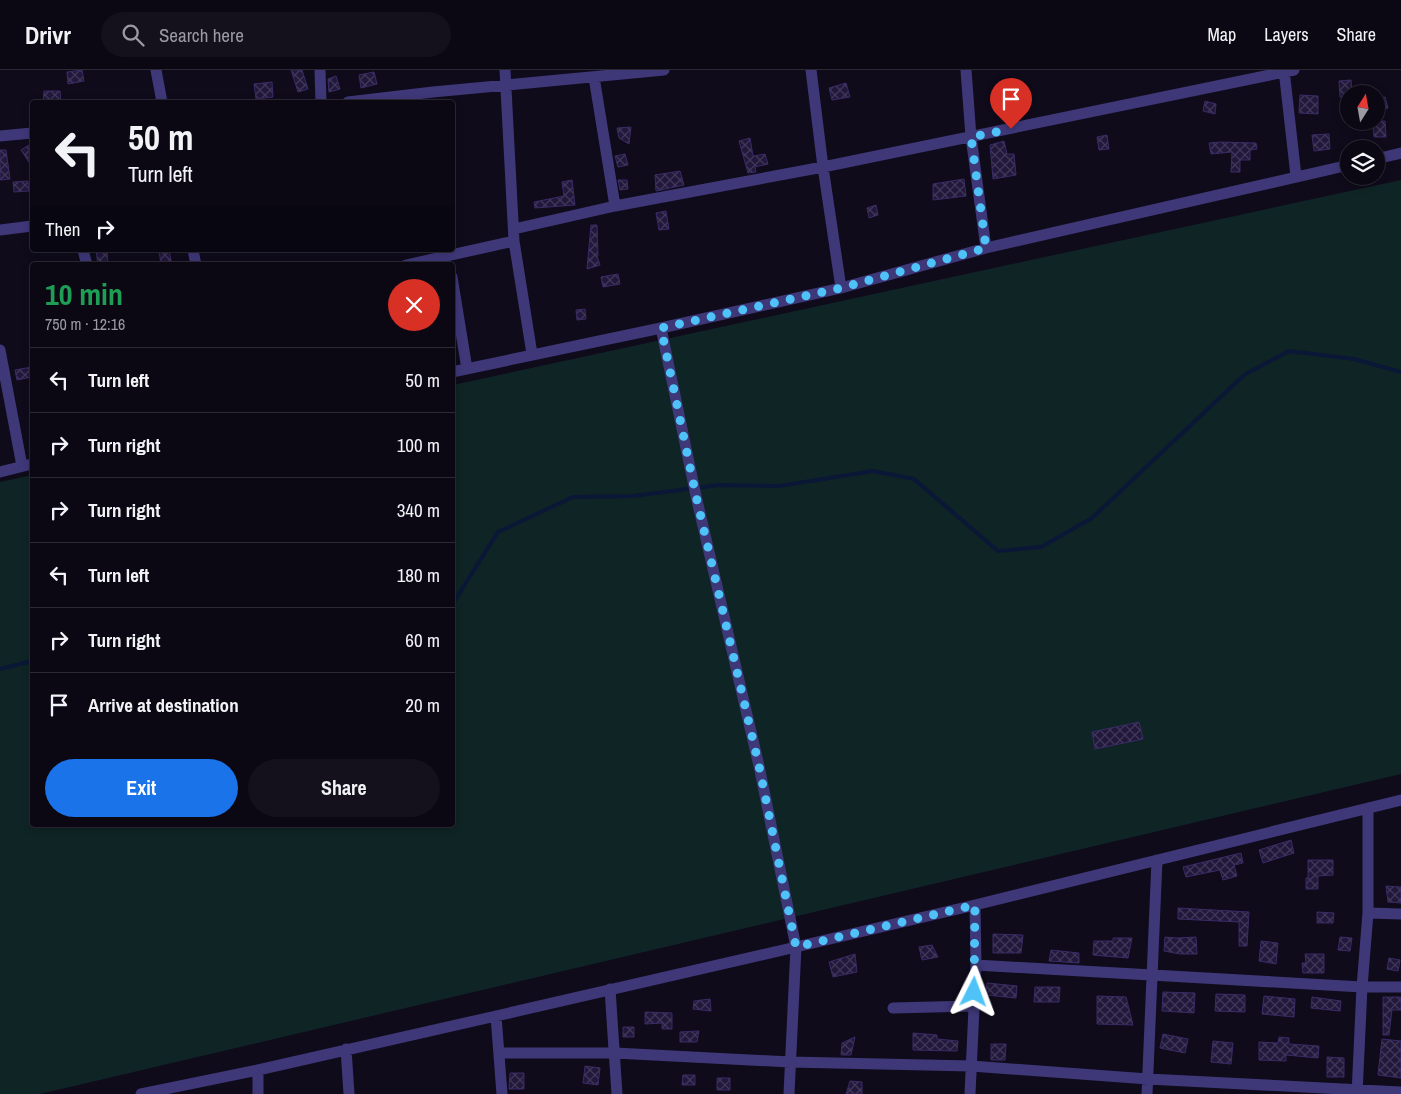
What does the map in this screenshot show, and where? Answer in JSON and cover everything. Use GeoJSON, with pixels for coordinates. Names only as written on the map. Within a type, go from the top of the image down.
{"type":"FeatureCollection","features":[{"type":"Feature","properties":{"kind":"street"},"geometry":{"type":"LineString","coordinates":[[156,70],[162,100]]}},
{"type":"Feature","properties":{"kind":"street"},"geometry":{"type":"LineString","coordinates":[[320,70],[322,100]]}},
{"type":"Feature","properties":{"kind":"street"},"geometry":{"type":"LineString","coordinates":[[505,70],[514,241],[532,354]]}},
{"type":"Feature","properties":{"kind":"street"},"geometry":{"type":"LineString","coordinates":[[382,100],[434,97],[506,86],[664,70]]}},
{"type":"Feature","properties":{"kind":"street"},"geometry":{"type":"LineString","coordinates":[[811,70],[822,167],[841,288]]}},
{"type":"Feature","properties":{"kind":"street"},"geometry":{"type":"LineString","coordinates":[[966,70],[971,137],[986,248]]}},
{"type":"Feature","properties":{"kind":"street"},"geometry":{"type":"LineString","coordinates":[[514,228],[615,206],[971,137],[1288,71],[1296,176]]}},
{"type":"Feature","properties":{"kind":"street"},"geometry":{"type":"LineString","coordinates":[[594,77],[615,206]]}},
{"type":"Feature","properties":{"kind":"street"},"geometry":{"type":"LineString","coordinates":[[0,136],[30,133]]}},
{"type":"Feature","properties":{"kind":"street"},"geometry":{"type":"LineString","coordinates":[[1385,157],[1401,154]]}},
{"type":"Feature","properties":{"kind":"street"},"geometry":{"type":"LineString","coordinates":[[455,371],[841,288],[986,248],[1340,167]]}},
{"type":"Feature","properties":{"kind":"street"},"geometry":{"type":"LineString","coordinates":[[0,230],[30,226]]}},
{"type":"Feature","properties":{"kind":"street"},"geometry":{"type":"LineString","coordinates":[[422,262],[514,241]]}},
{"type":"Feature","properties":{"kind":"street"},"geometry":{"type":"LineString","coordinates":[[455,295],[467,369]]}},
{"type":"Feature","properties":{"kind":"street"},"geometry":{"type":"LineString","coordinates":[[661,328],[696,496],[759,766],[796,947],[789,1094]]}},
{"type":"Feature","properties":{"kind":"street"},"geometry":{"type":"LineString","coordinates":[[0,350],[27,465],[0,472]]}},
{"type":"Feature","properties":{"kind":"street"},"geometry":{"type":"LineString","coordinates":[[142,1094],[258,1070],[796,947],[1401,800]]}},
{"type":"Feature","properties":{"kind":"street"},"geometry":{"type":"LineString","coordinates":[[1357,1092],[1368,913],[1368,808]]}},
{"type":"Feature","properties":{"kind":"street"},"geometry":{"type":"LineString","coordinates":[[1147,1094],[1157,860]]}},
{"type":"Feature","properties":{"kind":"street"},"geometry":{"type":"LineString","coordinates":[[970,1094],[976,965],[975,905]]}},
{"type":"Feature","properties":{"kind":"street"},"geometry":{"type":"LineString","coordinates":[[1368,913],[1401,914]]}},
{"type":"Feature","properties":{"kind":"street"},"geometry":{"type":"LineString","coordinates":[[976,965],[1362,987],[1401,987]]}},
{"type":"Feature","properties":{"kind":"street"},"geometry":{"type":"LineString","coordinates":[[610,989],[617,1094]]}},
{"type":"Feature","properties":{"kind":"street"},"geometry":{"type":"LineString","coordinates":[[893,1008],[973,1006]]}},
{"type":"Feature","properties":{"kind":"street"},"geometry":{"type":"LineString","coordinates":[[496,1016],[502,1094]]}},
{"type":"Feature","properties":{"kind":"street"},"geometry":{"type":"LineString","coordinates":[[346,1049],[349,1094]]}},
{"type":"Feature","properties":{"kind":"street"},"geometry":{"type":"LineString","coordinates":[[499,1053],[615,1053],[790,1062],[971,1066],[1357,1092],[1401,1092]]}},
{"type":"Feature","properties":{"kind":"street"},"geometry":{"type":"LineString","coordinates":[[258,1070],[258,1094]]}},
{"type":"Feature","properties":{"kind":"green space"},"geometry":{"type":"Polygon","coordinates":[[[1401,180],[1401,774],[40,1094],[0,1094],[0,482],[30,475],[30,827],[455,827],[455,385],[1385,185],[1401,180]]]}},
{"type":"Feature","properties":{"kind":"building"},"geometry":{"type":"Polygon","coordinates":[[[82,70],[84,81],[68,84],[67,72],[82,70]]]}},
{"type":"Feature","properties":{"kind":"building"},"geometry":{"type":"Polygon","coordinates":[[[291,70],[302,70],[308,89],[298,92],[291,70]]]}},
{"type":"Feature","properties":{"kind":"building"},"geometry":{"type":"Polygon","coordinates":[[[374,72],[377,84],[361,88],[359,75],[374,72]]]}},
{"type":"Feature","properties":{"kind":"building"},"geometry":{"type":"Polygon","coordinates":[[[336,76],[340,89],[329,92],[328,79],[336,76]]]}},
{"type":"Feature","properties":{"kind":"building"},"geometry":{"type":"Polygon","coordinates":[[[1351,80],[1351,85],[1340,85],[1340,97],[1339,81],[1351,80]]]}},
{"type":"Feature","properties":{"kind":"building"},"geometry":{"type":"Polygon","coordinates":[[[272,82],[273,97],[256,99],[254,84],[272,82]]]}},
{"type":"Feature","properties":{"kind":"building"},"geometry":{"type":"Polygon","coordinates":[[[846,83],[850,97],[832,100],[829,88],[846,83]]]}},
{"type":"Feature","properties":{"kind":"building"},"geometry":{"type":"Polygon","coordinates":[[[44,91],[60,91],[61,100],[43,100],[44,91]]]}},
{"type":"Feature","properties":{"kind":"building"},"geometry":{"type":"Polygon","coordinates":[[[1300,95],[1318,96],[1318,114],[1299,113],[1300,95]]]}},
{"type":"Feature","properties":{"kind":"building"},"geometry":{"type":"Polygon","coordinates":[[[1385,97],[1388,108],[1385,109],[1385,97]]]}},
{"type":"Feature","properties":{"kind":"building"},"geometry":{"type":"Polygon","coordinates":[[[1205,101],[1216,104],[1215,114],[1203,111],[1205,101]]]}},
{"type":"Feature","properties":{"kind":"building"},"geometry":{"type":"Polygon","coordinates":[[[1385,121],[1386,137],[1374,137],[1374,130],[1385,130],[1385,121]]]}},
{"type":"Feature","properties":{"kind":"building"},"geometry":{"type":"Polygon","coordinates":[[[631,127],[629,144],[619,138],[617,128],[631,127]]]}},
{"type":"Feature","properties":{"kind":"building"},"geometry":{"type":"Polygon","coordinates":[[[1329,134],[1330,149],[1314,151],[1312,135],[1329,134]]]}},
{"type":"Feature","properties":{"kind":"building"},"geometry":{"type":"Polygon","coordinates":[[[1107,135],[1109,149],[1099,150],[1097,137],[1107,135]]]}},
{"type":"Feature","properties":{"kind":"building"},"geometry":{"type":"Polygon","coordinates":[[[750,138],[753,156],[765,154],[768,164],[755,167],[756,172],[748,173],[739,141],[750,138]]]}},
{"type":"Feature","properties":{"kind":"building"},"geometry":{"type":"Polygon","coordinates":[[[1004,141],[1007,154],[1014,154],[1016,175],[993,179],[990,145],[1004,141]]]}},
{"type":"Feature","properties":{"kind":"building"},"geometry":{"type":"Polygon","coordinates":[[[1209,143],[1256,143],[1257,149],[1250,150],[1250,160],[1240,160],[1240,172],[1231,172],[1232,152],[1211,154],[1209,143]]]}},
{"type":"Feature","properties":{"kind":"building"},"geometry":{"type":"Polygon","coordinates":[[[30,144],[30,164],[21,150],[30,144]]]}},
{"type":"Feature","properties":{"kind":"building"},"geometry":{"type":"Polygon","coordinates":[[[0,150],[6,150],[10,179],[0,180],[0,150]]]}},
{"type":"Feature","properties":{"kind":"building"},"geometry":{"type":"Polygon","coordinates":[[[625,154],[628,165],[618,167],[615,156],[625,154]]]}},
{"type":"Feature","properties":{"kind":"building"},"geometry":{"type":"Polygon","coordinates":[[[680,171],[684,185],[656,191],[655,175],[680,171]]]}},
{"type":"Feature","properties":{"kind":"building"},"geometry":{"type":"Polygon","coordinates":[[[964,179],[966,196],[933,200],[933,184],[964,179]]]}},
{"type":"Feature","properties":{"kind":"building"},"geometry":{"type":"Polygon","coordinates":[[[572,180],[575,205],[535,208],[534,202],[564,196],[562,182],[572,180]]]}},
{"type":"Feature","properties":{"kind":"building"},"geometry":{"type":"Polygon","coordinates":[[[618,180],[627,180],[628,189],[620,190],[618,180]]]}},
{"type":"Feature","properties":{"kind":"building"},"geometry":{"type":"Polygon","coordinates":[[[28,181],[29,191],[14,192],[13,182],[28,181]]]}},
{"type":"Feature","properties":{"kind":"building"},"geometry":{"type":"Polygon","coordinates":[[[876,205],[878,215],[869,218],[867,208],[876,205]]]}},
{"type":"Feature","properties":{"kind":"building"},"geometry":{"type":"Polygon","coordinates":[[[666,211],[669,229],[659,230],[656,213],[666,211]]]}},
{"type":"Feature","properties":{"kind":"building"},"geometry":{"type":"Polygon","coordinates":[[[591,225],[597,225],[597,256],[600,265],[587,269],[591,225]]]}},
{"type":"Feature","properties":{"kind":"building"},"geometry":{"type":"Polygon","coordinates":[[[96,252],[107,252],[108,262],[98,262],[96,252]]]}},
{"type":"Feature","properties":{"kind":"building"},"geometry":{"type":"Polygon","coordinates":[[[159,252],[169,252],[171,262],[161,262],[159,252]]]}},
{"type":"Feature","properties":{"kind":"building"},"geometry":{"type":"Polygon","coordinates":[[[618,274],[620,284],[603,287],[601,277],[618,274]]]}},
{"type":"Feature","properties":{"kind":"building"},"geometry":{"type":"Polygon","coordinates":[[[585,309],[586,319],[577,320],[576,310],[585,309]]]}},
{"type":"Feature","properties":{"kind":"building"},"geometry":{"type":"Polygon","coordinates":[[[30,367],[30,377],[17,380],[15,370],[30,367]]]}},
{"type":"Feature","properties":{"kind":"building"},"geometry":{"type":"Polygon","coordinates":[[[1139,722],[1143,739],[1095,749],[1092,732],[1139,722]]]}},
{"type":"Feature","properties":{"kind":"building"},"geometry":{"type":"Polygon","coordinates":[[[1291,840],[1294,853],[1263,863],[1259,850],[1291,840]]]}},
{"type":"Feature","properties":{"kind":"building"},"geometry":{"type":"Polygon","coordinates":[[[1241,853],[1243,863],[1234,865],[1237,876],[1223,880],[1220,870],[1186,877],[1183,867],[1241,853]]]}},
{"type":"Feature","properties":{"kind":"building"},"geometry":{"type":"Polygon","coordinates":[[[1308,860],[1333,860],[1333,875],[1318,876],[1318,889],[1306,889],[1308,860]]]}},
{"type":"Feature","properties":{"kind":"building"},"geometry":{"type":"Polygon","coordinates":[[[1386,886],[1401,887],[1401,903],[1388,902],[1386,886]]]}},
{"type":"Feature","properties":{"kind":"building"},"geometry":{"type":"Polygon","coordinates":[[[1178,908],[1249,912],[1247,946],[1239,946],[1239,922],[1178,919],[1178,908]]]}},
{"type":"Feature","properties":{"kind":"building"},"geometry":{"type":"Polygon","coordinates":[[[1317,912],[1334,913],[1333,923],[1317,923],[1317,912]]]}},
{"type":"Feature","properties":{"kind":"building"},"geometry":{"type":"Polygon","coordinates":[[[993,934],[1023,935],[1021,953],[993,953],[993,934]]]}},
{"type":"Feature","properties":{"kind":"building"},"geometry":{"type":"Polygon","coordinates":[[[1165,937],[1196,937],[1197,954],[1180,954],[1164,951],[1165,937]]]}},
{"type":"Feature","properties":{"kind":"building"},"geometry":{"type":"Polygon","coordinates":[[[1340,937],[1352,938],[1350,951],[1338,950],[1340,937]]]}},
{"type":"Feature","properties":{"kind":"building"},"geometry":{"type":"Polygon","coordinates":[[[1113,938],[1132,938],[1128,958],[1093,955],[1094,941],[1113,941],[1113,938]]]}},
{"type":"Feature","properties":{"kind":"building"},"geometry":{"type":"Polygon","coordinates":[[[1261,941],[1278,943],[1276,964],[1259,961],[1261,941]]]}},
{"type":"Feature","properties":{"kind":"building"},"geometry":{"type":"Polygon","coordinates":[[[932,945],[938,957],[922,960],[919,947],[932,945]]]}},
{"type":"Feature","properties":{"kind":"building"},"geometry":{"type":"Polygon","coordinates":[[[1051,950],[1079,953],[1079,963],[1049,961],[1051,950]]]}},
{"type":"Feature","properties":{"kind":"building"},"geometry":{"type":"Polygon","coordinates":[[[855,954],[857,972],[833,977],[829,962],[855,954]]]}},
{"type":"Feature","properties":{"kind":"building"},"geometry":{"type":"Polygon","coordinates":[[[1305,954],[1324,954],[1324,973],[1303,973],[1302,963],[1306,963],[1305,954]]]}},
{"type":"Feature","properties":{"kind":"building"},"geometry":{"type":"Polygon","coordinates":[[[1389,958],[1400,960],[1398,971],[1387,969],[1389,958]]]}},
{"type":"Feature","properties":{"kind":"building"},"geometry":{"type":"Polygon","coordinates":[[[987,983],[1017,986],[1016,998],[986,995],[987,983]]]}},
{"type":"Feature","properties":{"kind":"building"},"geometry":{"type":"Polygon","coordinates":[[[1035,987],[1060,987],[1059,1002],[1034,1002],[1035,987]]]}},
{"type":"Feature","properties":{"kind":"building"},"geometry":{"type":"Polygon","coordinates":[[[1163,992],[1195,993],[1194,1013],[1162,1011],[1163,992]]]}},
{"type":"Feature","properties":{"kind":"building"},"geometry":{"type":"Polygon","coordinates":[[[1216,994],[1245,995],[1245,1012],[1215,1011],[1216,994]]]}},
{"type":"Feature","properties":{"kind":"building"},"geometry":{"type":"Polygon","coordinates":[[[1097,996],[1126,997],[1133,1025],[1097,1024],[1097,996]]]}},
{"type":"Feature","properties":{"kind":"building"},"geometry":{"type":"Polygon","coordinates":[[[1264,996],[1295,999],[1294,1017],[1262,1014],[1264,996]]]}},
{"type":"Feature","properties":{"kind":"building"},"geometry":{"type":"Polygon","coordinates":[[[1312,997],[1341,1001],[1340,1011],[1311,1008],[1312,997]]]}},
{"type":"Feature","properties":{"kind":"building"},"geometry":{"type":"Polygon","coordinates":[[[1383,997],[1401,997],[1401,1010],[1392,1010],[1389,1035],[1383,1035],[1383,997]]]}},
{"type":"Feature","properties":{"kind":"building"},"geometry":{"type":"Polygon","coordinates":[[[710,999],[711,1011],[693,1009],[694,1001],[710,999]]]}},
{"type":"Feature","properties":{"kind":"building"},"geometry":{"type":"Polygon","coordinates":[[[645,1012],[672,1013],[672,1029],[662,1029],[662,1023],[645,1024],[645,1012]]]}},
{"type":"Feature","properties":{"kind":"building"},"geometry":{"type":"Polygon","coordinates":[[[623,1027],[634,1027],[634,1037],[623,1037],[623,1027]]]}},
{"type":"Feature","properties":{"kind":"building"},"geometry":{"type":"Polygon","coordinates":[[[699,1031],[697,1042],[680,1042],[680,1032],[699,1031]]]}},
{"type":"Feature","properties":{"kind":"building"},"geometry":{"type":"Polygon","coordinates":[[[913,1033],[937,1035],[937,1039],[958,1041],[957,1051],[913,1050],[913,1033]]]}},
{"type":"Feature","properties":{"kind":"building"},"geometry":{"type":"Polygon","coordinates":[[[1163,1034],[1188,1039],[1185,1053],[1160,1048],[1163,1034]]]}},
{"type":"Feature","properties":{"kind":"building"},"geometry":{"type":"Polygon","coordinates":[[[855,1037],[851,1055],[841,1055],[842,1043],[855,1037]]]}},
{"type":"Feature","properties":{"kind":"building"},"geometry":{"type":"Polygon","coordinates":[[[1279,1037],[1289,1038],[1289,1044],[1319,1046],[1318,1058],[1286,1055],[1286,1061],[1259,1060],[1259,1042],[1278,1043],[1279,1037]]]}},
{"type":"Feature","properties":{"kind":"building"},"geometry":{"type":"Polygon","coordinates":[[[1382,1039],[1401,1041],[1401,1078],[1378,1075],[1382,1039]]]}},
{"type":"Feature","properties":{"kind":"building"},"geometry":{"type":"Polygon","coordinates":[[[1213,1041],[1233,1043],[1231,1064],[1211,1062],[1213,1041]]]}},
{"type":"Feature","properties":{"kind":"building"},"geometry":{"type":"Polygon","coordinates":[[[991,1044],[1006,1044],[1005,1060],[991,1060],[991,1044]]]}},
{"type":"Feature","properties":{"kind":"building"},"geometry":{"type":"Polygon","coordinates":[[[1327,1057],[1344,1058],[1344,1077],[1327,1077],[1327,1057]]]}},
{"type":"Feature","properties":{"kind":"building"},"geometry":{"type":"Polygon","coordinates":[[[585,1066],[600,1068],[598,1085],[583,1083],[585,1066]]]}},
{"type":"Feature","properties":{"kind":"building"},"geometry":{"type":"Polygon","coordinates":[[[510,1073],[524,1073],[524,1089],[509,1089],[510,1073]]]}},
{"type":"Feature","properties":{"kind":"building"},"geometry":{"type":"Polygon","coordinates":[[[683,1075],[695,1075],[695,1085],[682,1085],[683,1075]]]}},
{"type":"Feature","properties":{"kind":"building"},"geometry":{"type":"Polygon","coordinates":[[[717,1078],[730,1078],[730,1090],[717,1090],[717,1078]]]}},
{"type":"Feature","properties":{"kind":"building"},"geometry":{"type":"Polygon","coordinates":[[[850,1081],[862,1082],[862,1094],[846,1094],[850,1081]]]}},
{"type":"Feature","properties":{"kind":"waterway"},"geometry":{"type":"LineString","coordinates":[[455,600],[498,532],[573,497],[633,496],[719,485],[779,486],[873,471],[914,479],[998,551],[1041,547],[1092,518],[1244,375],[1289,351],[1354,359],[1401,372]]}},
{"type":"Feature","properties":{"kind":"waterway"},"geometry":{"type":"LineString","coordinates":[[0,669],[30,662]]}},
{"type":"Feature","properties":{"kind":"route"},"geometry":{"type":"LineString","coordinates":[[974,992],[976,965],[975,905],[796,947],[759,766],[696,496],[661,328],[841,288],[986,248],[971,137],[1011,129]]}}]}
